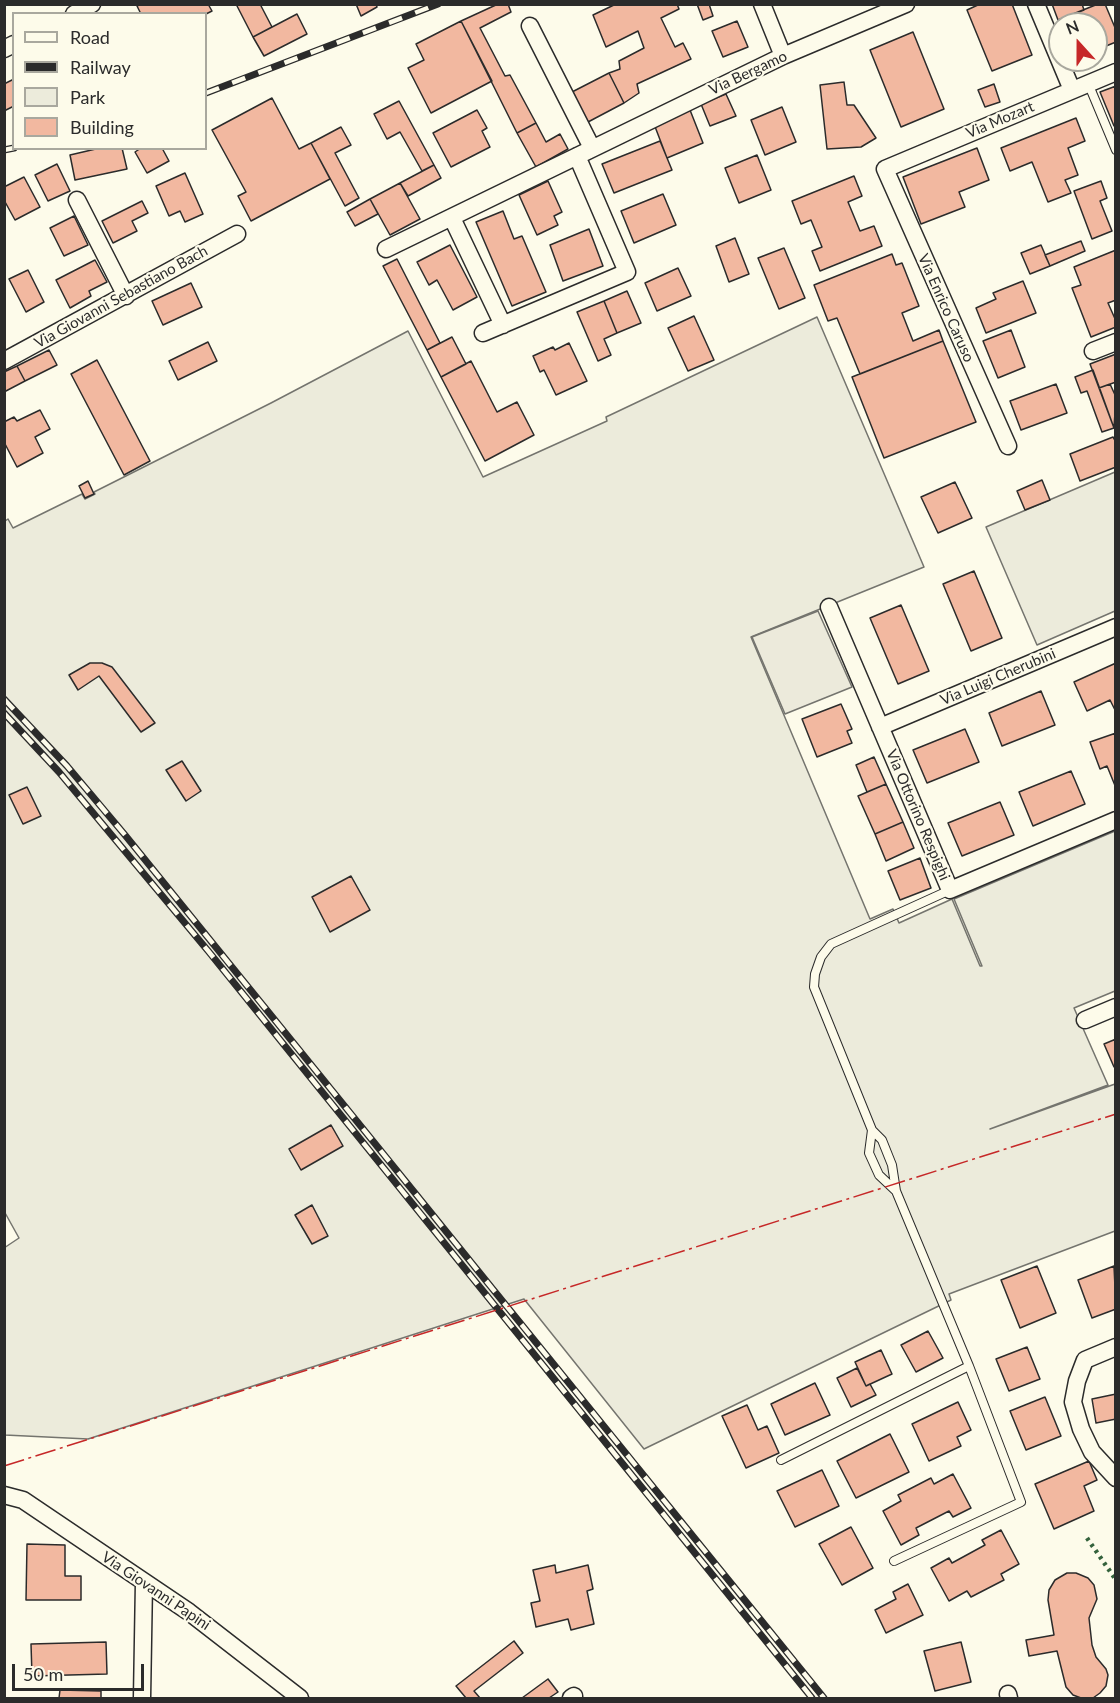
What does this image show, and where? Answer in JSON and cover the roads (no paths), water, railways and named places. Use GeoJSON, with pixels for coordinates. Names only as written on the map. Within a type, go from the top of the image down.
{"type":"FeatureCollection","features":[{"type":"Feature","properties":{"kind":"street"},"geometry":{"type":"LineString","coordinates":[[78,12],[92,4]]}},
{"type":"Feature","properties":{"kind":"street"},"geometry":{"type":"LineString","coordinates":[[762,4],[783,56]]}},
{"type":"Feature","properties":{"kind":"street","name":"Via Bergamo"},"geometry":{"type":"LineString","coordinates":[[386,249],[783,56],[906,4]]}},
{"type":"Feature","properties":{"kind":"street"},"geometry":{"type":"LineString","coordinates":[[1036,4],[1072,90]]}},
{"type":"Feature","properties":{"kind":"street"},"geometry":{"type":"LineString","coordinates":[[530,26],[592,147]]}},
{"type":"Feature","properties":{"kind":"street","name":"Via Mozart"},"geometry":{"type":"LineString","coordinates":[[885,169],[1116,72]]}},
{"type":"Feature","properties":{"kind":"street"},"geometry":{"type":"LineString","coordinates":[[483,333],[627,272],[577,156]]}},
{"type":"Feature","properties":{"kind":"street","name":"Via Enrico Caruso"},"geometry":{"type":"LineString","coordinates":[[885,169],[1008,446]]}},
{"type":"Feature","properties":{"kind":"street"},"geometry":{"type":"LineString","coordinates":[[76,200],[126,296]]}},
{"type":"Feature","properties":{"kind":"street"},"geometry":{"type":"LineString","coordinates":[[452,218],[503,325]]}},
{"type":"Feature","properties":{"kind":"street","name":"Via Giovanni Sebastiano Bach"},"geometry":{"type":"LineString","coordinates":[[4,361],[237,234]]}},
{"type":"Feature","properties":{"kind":"street"},"geometry":{"type":"LineString","coordinates":[[1093,351],[1116,342]]}},
{"type":"Feature","properties":{"kind":"street","name":"Via Ottorino Respighi"},"geometry":{"type":"LineString","coordinates":[[829,608],[950,890],[1116,820]]}},
{"type":"Feature","properties":{"kind":"street","name":"Via Luigi Cherubini"},"geometry":{"type":"LineString","coordinates":[[880,727],[1116,627]]}},
{"type":"Feature","properties":{"kind":"street"},"geometry":{"type":"LineString","coordinates":[[1085,1020],[1116,1007]]}},
{"type":"Feature","properties":{"kind":"street"},"geometry":{"type":"LineString","coordinates":[[1116,1347],[1085,1360],[1077,1381],[1073,1402],[1081,1429],[1092,1452],[1116,1478]]}},
{"type":"Feature","properties":{"kind":"street","name":"Via Giovanni Papini"},"geometry":{"type":"LineString","coordinates":[[4,1496],[23,1500],[213,1629],[300,1698]]}},
{"type":"Feature","properties":{"kind":"street"},"geometry":{"type":"LineString","coordinates":[[142,1698],[144,1582]]}},
{"type":"Feature","properties":{"kind":"lane"},"geometry":{"type":"LineString","coordinates":[[1088,83],[1116,150]]}},
{"type":"Feature","properties":{"kind":"lane"},"geometry":{"type":"LineString","coordinates":[[894,1561],[1021,1502],[969,1366],[896,1191],[892,1164],[886,1148],[872,1130],[814,987],[821,957],[831,944],[950,890]]}},
{"type":"Feature","properties":{"kind":"lane"},"geometry":{"type":"LineString","coordinates":[[872,1130],[869,1153],[879,1175],[896,1191]]}},
{"type":"Feature","properties":{"kind":"lane"},"geometry":{"type":"LineString","coordinates":[[781,1460],[969,1366]]}},
{"type":"Feature","properties":{"kind":"railway"},"geometry":{"type":"LineString","coordinates":[[207,93],[438,4]]}},
{"type":"Feature","properties":{"kind":"railway"},"geometry":{"type":"LineString","coordinates":[[4,150],[12,148]]}},
{"type":"Feature","properties":{"kind":"railway"},"geometry":{"type":"LineString","coordinates":[[4,699],[67,766],[125,835],[824,1698]]}},
{"type":"Feature","properties":{"kind":"railway"},"geometry":{"type":"LineString","coordinates":[[4,713],[59,772],[209,952],[812,1698]]}}]}
